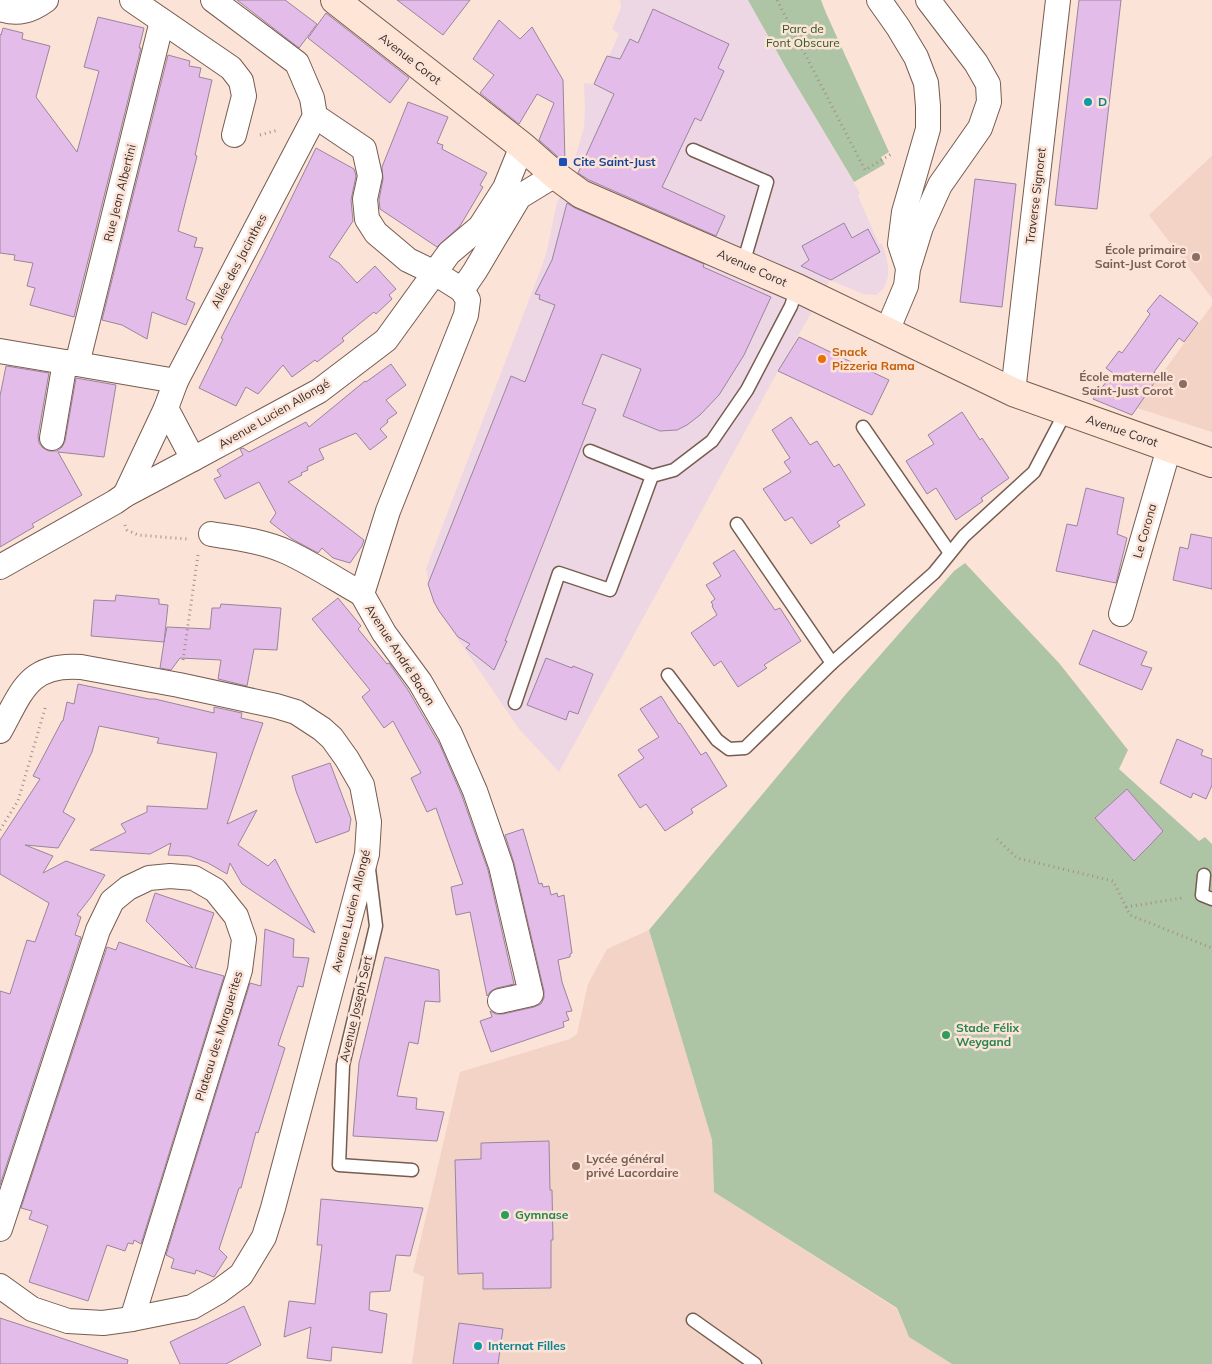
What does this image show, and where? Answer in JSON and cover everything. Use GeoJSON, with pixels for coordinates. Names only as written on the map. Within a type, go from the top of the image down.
{"type":"FeatureCollection","features":[{"type":"Feature","properties":{"kind":"street"},"geometry":{"type":"LineString","coordinates":[[0,9],[8,12],[24,12],[40,5],[46,0]]}},
{"type":"Feature","properties":{"kind":"street"},"geometry":{"type":"LineString","coordinates":[[132,0],[231,68],[241,81],[244,96],[235,132]]}},
{"type":"Feature","properties":{"kind":"street"},"geometry":{"type":"LineString","coordinates":[[213,0],[297,63],[312,98],[315,116],[364,149],[370,176],[365,200],[367,219],[376,232],[408,260],[435,273],[462,290],[519,197],[555,175]]}},
{"type":"Feature","properties":{"kind":"street","name":"Avenue Corot"},"geometry":{"type":"LineString","coordinates":[[335,0],[522,146],[580,194],[797,288],[1013,392],[1212,463]]}},
{"type":"Feature","properties":{"kind":"street"},"geometry":{"type":"LineString","coordinates":[[879,0],[916,57],[926,83],[928,129],[904,212],[900,244],[908,269]]}},
{"type":"Feature","properties":{"kind":"street"},"geometry":{"type":"LineString","coordinates":[[888,331],[906,286],[908,269],[921,227],[940,185],[980,128],[989,102],[988,84],[976,63],[928,0]]}},
{"type":"Feature","properties":{"kind":"street","name":"Traverse Signoret"},"geometry":{"type":"LineString","coordinates":[[1013,392],[1058,0]]}},
{"type":"Feature","properties":{"kind":"street","name":"Rue Jean Albertini"},"geometry":{"type":"LineString","coordinates":[[52,438],[162,21]]}},
{"type":"Feature","properties":{"kind":"street","name":"Allée des Jacinthes"},"geometry":{"type":"LineString","coordinates":[[125,495],[166,408],[176,381],[315,116]]}},
{"type":"Feature","properties":{"kind":"street","name":"Avenue Lucien Allongé"},"geometry":{"type":"LineString","coordinates":[[0,568],[125,495],[319,391],[386,340],[449,253],[480,226],[505,188],[522,146]]}},
{"type":"Feature","properties":{"kind":"street","name":"Avenue André Bacon"},"geometry":{"type":"LineString","coordinates":[[462,290],[468,300],[466,315],[388,511],[362,594],[384,633],[420,682],[450,734],[475,791],[500,866],[531,994],[500,1001]]}},
{"type":"Feature","properties":{"kind":"street"},"geometry":{"type":"LineString","coordinates":[[0,352],[176,381]]}},
{"type":"Feature","properties":{"kind":"street"},"geometry":{"type":"LineString","coordinates":[[166,408],[193,460]]}},
{"type":"Feature","properties":{"kind":"street","name":"Le Corona"},"geometry":{"type":"LineString","coordinates":[[1121,614],[1169,448]]}},
{"type":"Feature","properties":{"kind":"street"},"geometry":{"type":"LineString","coordinates":[[206,537],[252,541],[286,551],[362,594]]}},
{"type":"Feature","properties":{"kind":"street","name":"Avenue Lucien Allongé"},"geometry":{"type":"LineString","coordinates":[[0,731],[20,694],[32,679],[41,672],[57,668],[81,667],[276,706],[296,712],[332,738],[362,785],[369,822],[367,854],[264,1236],[241,1275],[218,1292],[192,1307],[132,1319]]}},
{"type":"Feature","properties":{"kind":"street","name":"Plateau des Marguerites"},"geometry":{"type":"LineString","coordinates":[[0,1229],[98,930],[112,901],[128,888],[149,878],[170,876],[194,878],[215,890],[236,916],[244,938],[240,970],[132,1319]]}},
{"type":"Feature","properties":{"kind":"street"},"geometry":{"type":"LineString","coordinates":[[0,1286],[32,1308],[68,1321],[102,1323],[132,1319]]}},
{"type":"Feature","properties":{"kind":"lane"},"geometry":{"type":"LineString","coordinates":[[693,150],[767,182],[743,264]]}},
{"type":"Feature","properties":{"kind":"lane"},"geometry":{"type":"LineString","coordinates":[[590,451],[652,476],[674,470],[712,441],[747,390],[791,306],[797,288]]}},
{"type":"Feature","properties":{"kind":"lane"},"geometry":{"type":"LineString","coordinates":[[668,675],[717,740],[730,749],[745,748],[832,663],[934,573],[964,536],[1034,472],[1066,411]]}},
{"type":"Feature","properties":{"kind":"lane"},"geometry":{"type":"LineString","coordinates":[[863,427],[950,553]]}},
{"type":"Feature","properties":{"kind":"lane"},"geometry":{"type":"LineString","coordinates":[[515,703],[559,573],[610,590],[652,476]]}},
{"type":"Feature","properties":{"kind":"lane"},"geometry":{"type":"LineString","coordinates":[[738,524],[832,663]]}},
{"type":"Feature","properties":{"kind":"lane","name":"Avenue Joseph Sert"},"geometry":{"type":"LineString","coordinates":[[367,854],[376,926],[343,1065],[338,1165],[412,1170]]}},
{"type":"Feature","properties":{"kind":"lane"},"geometry":{"type":"LineString","coordinates":[[1204,875],[1207,897]]}},
{"type":"Feature","properties":{"kind":"lane"},"geometry":{"type":"LineString","coordinates":[[693,1320],[755,1364]]}},
{"type":"Feature","properties":{"kind":"path"},"geometry":{"type":"LineString","coordinates":[[777,0],[865,170],[928,129]]}},
{"type":"Feature","properties":{"kind":"path"},"geometry":{"type":"LineString","coordinates":[[235,132],[260,135],[282,128],[303,139]]}},
{"type":"Feature","properties":{"kind":"path"},"geometry":{"type":"LineString","coordinates":[[138,535],[206,537],[179,686]]}},
{"type":"Feature","properties":{"kind":"path"},"geometry":{"type":"LineString","coordinates":[[0,830],[18,800],[35,743]]}},
{"type":"Feature","properties":{"kind":"path"},"geometry":{"type":"LineString","coordinates":[[997,839],[1017,858],[1113,881],[1130,915],[1212,948]]}},
{"type":"Feature","properties":{"kind":"path"},"geometry":{"type":"LineString","coordinates":[[1126,907],[1207,897]]}},
{"type":"Feature","properties":{"kind":"shaded area"},"geometry":{"type":"Polygon","coordinates":[[[620,0],[748,0],[860,193],[858,196],[879,244],[882,244],[886,255],[888,277],[884,288],[876,295],[863,294],[830,280],[778,371],[559,772],[519,729],[439,611],[430,591],[426,569],[543,263],[557,202],[582,165],[576,163],[576,155],[584,127],[584,83],[595,84],[619,34],[612,29],[621,8],[620,0]]]}},
{"type":"Feature","properties":{"kind":"shaded area","name":"École primaire Saint-Just Corot"},"geometry":{"type":"Polygon","coordinates":[[[1212,156],[1212,298],[1149,215],[1212,156]]]}},
{"type":"Feature","properties":{"kind":"shaded area","name":"École maternelle Saint-Just Corot"},"geometry":{"type":"Polygon","coordinates":[[[1212,305],[1212,432],[1137,408],[1212,305]]]}},
{"type":"Feature","properties":{"kind":"shaded area","name":"Lycée général privé Lacordaire"},"geometry":{"type":"Polygon","coordinates":[[[649,930],[712,1140],[714,1192],[897,1309],[909,1337],[952,1364],[412,1364],[424,1277],[413,1272],[460,1072],[570,1039],[577,1034],[588,984],[607,949],[649,930]]]}},
{"type":"Feature","properties":{"kind":"green space","name":"Parc de Font Obscure"},"geometry":{"type":"Polygon","coordinates":[[[748,0],[821,0],[889,152],[881,157],[885,164],[854,182],[748,0]]]}},
{"type":"Feature","properties":{"kind":"green space","name":"Stade Félix Weygand"},"geometry":{"type":"Polygon","coordinates":[[[965,563],[1059,663],[1128,750],[1119,769],[1199,841],[1205,837],[1212,844],[1212,1364],[952,1364],[909,1337],[897,1308],[714,1192],[712,1140],[649,930],[846,694],[954,571],[965,563]]]}},
{"type":"Feature","properties":{"kind":"building"},"geometry":{"type":"Polygon","coordinates":[[[237,0],[285,0],[317,24],[299,48],[237,0]]]}},
{"type":"Feature","properties":{"kind":"building"},"geometry":{"type":"Polygon","coordinates":[[[397,0],[470,0],[443,35],[397,0]]]}},
{"type":"Feature","properties":{"kind":"building","name":"D"},"geometry":{"type":"Polygon","coordinates":[[[1079,0],[1121,0],[1097,209],[1055,205],[1079,0]]]}},
{"type":"Feature","properties":{"kind":"building"},"geometry":{"type":"Polygon","coordinates":[[[653,9],[729,44],[718,68],[724,71],[701,121],[695,118],[662,187],[725,216],[716,236],[589,180],[578,173],[614,94],[594,84],[607,56],[620,59],[630,39],[638,43],[653,9]]]}},
{"type":"Feature","properties":{"kind":"building"},"geometry":{"type":"Polygon","coordinates":[[[326,13],[409,78],[390,103],[308,38],[326,13]]]}},
{"type":"Feature","properties":{"kind":"building"},"geometry":{"type":"Polygon","coordinates":[[[98,17],[144,28],[139,48],[141,48],[74,317],[30,305],[35,288],[27,286],[33,263],[14,260],[15,255],[0,253],[0,34],[3,28],[23,33],[22,39],[50,46],[36,97],[77,152],[99,71],[84,67],[98,17]]]}},
{"type":"Feature","properties":{"kind":"building"},"geometry":{"type":"Polygon","coordinates":[[[499,20],[520,39],[532,27],[563,80],[565,163],[539,140],[554,103],[537,94],[519,124],[480,93],[494,75],[473,59],[499,20]]]}},
{"type":"Feature","properties":{"kind":"building"},"geometry":{"type":"Polygon","coordinates":[[[168,55],[190,61],[189,66],[201,68],[199,77],[212,80],[195,155],[197,156],[178,231],[197,238],[194,247],[203,248],[186,299],[195,303],[186,325],[152,312],[147,339],[122,325],[102,320],[168,55]]]}},
{"type":"Feature","properties":{"kind":"building"},"geometry":{"type":"Polygon","coordinates":[[[408,102],[448,117],[437,143],[443,145],[442,149],[487,173],[480,185],[483,187],[460,226],[437,247],[380,209],[379,200],[383,179],[382,167],[408,102]]]}},
{"type":"Feature","properties":{"kind":"building"},"geometry":{"type":"Polygon","coordinates":[[[316,148],[354,169],[356,176],[351,200],[353,221],[329,257],[339,263],[357,283],[375,266],[396,289],[389,295],[392,299],[376,314],[374,312],[342,338],[344,341],[317,362],[315,360],[292,377],[283,365],[258,394],[246,387],[236,406],[199,388],[223,339],[221,338],[316,148]]]}},
{"type":"Feature","properties":{"kind":"building"},"geometry":{"type":"Polygon","coordinates":[[[975,179],[1016,184],[1002,307],[960,302],[975,179]]]}},
{"type":"Feature","properties":{"kind":"building"},"geometry":{"type":"Polygon","coordinates":[[[567,203],[704,264],[703,267],[771,297],[744,355],[719,395],[700,415],[677,430],[660,431],[623,416],[641,369],[602,354],[582,404],[596,409],[505,641],[507,641],[494,670],[466,648],[470,644],[458,637],[439,611],[428,584],[511,376],[525,382],[555,305],[539,299],[540,295],[535,294],[552,260],[567,203]]]}},
{"type":"Feature","properties":{"kind":"building"},"geometry":{"type":"Polygon","coordinates":[[[844,223],[852,238],[868,229],[880,252],[831,280],[801,266],[809,260],[802,246],[844,223]]]}},
{"type":"Feature","properties":{"kind":"building"},"geometry":{"type":"Polygon","coordinates":[[[1160,295],[1198,323],[1184,342],[1179,338],[1154,372],[1159,376],[1132,415],[1093,399],[1113,373],[1106,368],[1119,351],[1122,353],[1150,314],[1147,311],[1160,295]]]}},
{"type":"Feature","properties":{"kind":"building"},"geometry":{"type":"Polygon","coordinates":[[[799,337],[889,380],[872,415],[778,371],[799,337]]]}},
{"type":"Feature","properties":{"kind":"building"},"geometry":{"type":"Polygon","coordinates":[[[391,364],[406,385],[386,400],[397,413],[387,420],[388,422],[380,429],[387,437],[370,450],[356,433],[319,449],[324,459],[307,467],[308,470],[301,473],[302,475],[288,482],[364,540],[350,563],[333,558],[322,548],[318,553],[292,539],[270,522],[276,513],[259,482],[225,499],[214,479],[221,476],[217,470],[243,455],[240,449],[243,448],[249,452],[306,422],[309,427],[365,381],[391,364]]]}},
{"type":"Feature","properties":{"kind":"building"},"geometry":{"type":"Polygon","coordinates":[[[6,366],[49,373],[38,436],[39,443],[49,451],[57,451],[65,441],[76,378],[116,385],[104,457],[58,452],[82,495],[32,524],[34,527],[0,547],[0,396],[6,366]]]}},
{"type":"Feature","properties":{"kind":"building"},"geometry":{"type":"Polygon","coordinates":[[[962,412],[980,440],[982,438],[1009,478],[981,498],[983,501],[956,520],[936,488],[927,494],[906,461],[934,444],[928,435],[962,412]]]}},
{"type":"Feature","properties":{"kind":"building"},"geometry":{"type":"Polygon","coordinates":[[[791,417],[810,445],[817,441],[834,467],[839,464],[865,505],[837,522],[840,526],[811,544],[792,517],[785,521],[763,489],[791,472],[784,462],[790,458],[772,430],[791,417]]]}},
{"type":"Feature","properties":{"kind":"building"},"geometry":{"type":"Polygon","coordinates":[[[1086,488],[1124,498],[1117,534],[1127,538],[1116,583],[1056,571],[1067,524],[1077,526],[1086,488]]]}},
{"type":"Feature","properties":{"kind":"building"},"geometry":{"type":"Polygon","coordinates":[[[1191,534],[1212,538],[1212,589],[1173,580],[1180,547],[1188,549],[1191,534]]]}},
{"type":"Feature","properties":{"kind":"building"},"geometry":{"type":"Polygon","coordinates":[[[734,550],[775,610],[780,608],[801,641],[764,665],[767,668],[738,687],[721,661],[714,666],[691,633],[717,615],[711,602],[715,599],[706,585],[721,576],[713,563],[734,550]]]}},
{"type":"Feature","properties":{"kind":"building"},"geometry":{"type":"Polygon","coordinates":[[[116,595],[159,599],[159,604],[168,605],[164,642],[91,636],[94,600],[115,601],[116,595]]]}},
{"type":"Feature","properties":{"kind":"building"},"geometry":{"type":"Polygon","coordinates":[[[338,598],[361,626],[358,629],[387,664],[389,663],[408,690],[440,745],[462,796],[488,870],[514,984],[497,988],[487,996],[470,912],[456,915],[451,887],[463,884],[436,808],[427,812],[411,778],[421,773],[393,721],[384,728],[362,697],[370,690],[312,619],[338,598]]]}},
{"type":"Feature","properties":{"kind":"building"},"geometry":{"type":"Polygon","coordinates":[[[221,604],[281,608],[277,650],[254,649],[247,686],[218,679],[221,660],[180,658],[171,670],[160,668],[167,627],[210,629],[212,608],[220,608],[221,604]]]}},
{"type":"Feature","properties":{"kind":"building"},"geometry":{"type":"Polygon","coordinates":[[[1093,630],[1147,652],[1141,665],[1152,668],[1142,690],[1079,664],[1093,630]]]}},
{"type":"Feature","properties":{"kind":"building"},"geometry":{"type":"Polygon","coordinates":[[[546,658],[593,674],[578,714],[569,711],[566,720],[527,705],[546,658]]]}},
{"type":"Feature","properties":{"kind":"building"},"geometry":{"type":"Polygon","coordinates":[[[78,684],[214,713],[214,707],[242,713],[241,718],[263,723],[227,824],[257,810],[238,845],[268,866],[275,859],[315,933],[242,884],[230,863],[227,874],[208,863],[189,856],[168,855],[171,843],[150,854],[90,850],[126,832],[121,824],[147,812],[147,806],[207,809],[217,753],[157,743],[159,738],[99,726],[92,752],[63,812],[75,819],[58,848],[25,845],[53,856],[43,873],[66,861],[105,875],[77,915],[81,917],[75,935],[81,937],[0,1185],[0,991],[10,994],[27,940],[35,942],[49,903],[0,874],[0,840],[40,779],[33,776],[63,721],[67,702],[74,704],[78,684]]]}},
{"type":"Feature","properties":{"kind":"building"},"geometry":{"type":"Polygon","coordinates":[[[661,696],[701,755],[706,752],[727,786],[691,809],[693,813],[665,831],[646,804],[640,808],[618,775],[644,758],[638,750],[659,737],[640,709],[661,696]]]}},
{"type":"Feature","properties":{"kind":"building"},"geometry":{"type":"Polygon","coordinates":[[[1177,739],[1203,750],[1201,755],[1212,759],[1212,785],[1206,799],[1193,793],[1191,798],[1160,783],[1177,739]]]}},
{"type":"Feature","properties":{"kind":"building"},"geometry":{"type":"Polygon","coordinates":[[[330,763],[351,819],[349,831],[316,843],[292,776],[330,763]]]}},
{"type":"Feature","properties":{"kind":"building"},"geometry":{"type":"Polygon","coordinates":[[[1127,789],[1163,831],[1134,861],[1095,818],[1127,789]]]}},
{"type":"Feature","properties":{"kind":"building"},"geometry":{"type":"Polygon","coordinates":[[[523,829],[539,884],[542,883],[543,887],[549,886],[551,895],[557,893],[558,897],[564,895],[572,953],[570,957],[558,960],[562,982],[572,1011],[566,1012],[569,1020],[563,1022],[564,1027],[491,1052],[480,1021],[492,1017],[490,1011],[496,1014],[503,1014],[534,1007],[541,1004],[544,998],[544,991],[514,863],[505,835],[523,829]]]}},
{"type":"Feature","properties":{"kind":"building"},"geometry":{"type":"Polygon","coordinates":[[[155,893],[214,913],[195,968],[224,976],[141,1244],[134,1240],[133,1244],[128,1243],[125,1251],[107,1245],[88,1301],[29,1282],[48,1226],[29,1219],[32,1211],[21,1208],[107,947],[116,950],[119,942],[193,968],[146,921],[155,893]]]}},
{"type":"Feature","properties":{"kind":"building"},"geometry":{"type":"Polygon","coordinates":[[[265,929],[294,939],[293,957],[309,958],[303,987],[298,986],[278,1045],[285,1048],[258,1133],[256,1132],[241,1188],[239,1188],[219,1249],[227,1257],[214,1277],[196,1270],[195,1274],[171,1268],[174,1259],[166,1255],[250,983],[261,986],[265,929]]]}},
{"type":"Feature","properties":{"kind":"building"},"geometry":{"type":"Polygon","coordinates":[[[385,957],[439,970],[440,1002],[425,1001],[418,1044],[409,1042],[397,1096],[417,1098],[416,1109],[444,1112],[437,1141],[353,1136],[359,1063],[385,957]]]}},
{"type":"Feature","properties":{"kind":"building","name":"Gymnase"},"geometry":{"type":"Polygon","coordinates":[[[549,1141],[553,1240],[551,1240],[551,1288],[483,1289],[483,1273],[458,1274],[455,1160],[481,1159],[481,1143],[549,1141]]]}},
{"type":"Feature","properties":{"kind":"building"},"geometry":{"type":"Polygon","coordinates":[[[321,1199],[423,1208],[410,1256],[396,1255],[390,1291],[370,1292],[369,1310],[387,1314],[382,1353],[332,1347],[331,1361],[307,1358],[311,1327],[284,1337],[289,1301],[315,1304],[322,1245],[317,1245],[321,1199]]]}},
{"type":"Feature","properties":{"kind":"building"},"geometry":{"type":"Polygon","coordinates":[[[244,1306],[261,1345],[226,1364],[180,1364],[170,1342],[244,1306]]]}},
{"type":"Feature","properties":{"kind":"building"},"geometry":{"type":"Polygon","coordinates":[[[0,1318],[128,1360],[127,1364],[0,1364],[0,1318]]]}},
{"type":"Feature","properties":{"kind":"building","name":"Internat Filles"},"geometry":{"type":"Polygon","coordinates":[[[459,1323],[503,1329],[498,1364],[453,1364],[459,1323]]]}},
{"type":"Feature","properties":{"kind":"place","name":"D"},"geometry":{"type":"Point","coordinates":[1088,102]}},
{"type":"Feature","properties":{"kind":"place","name":"Cite Saint-Just"},"geometry":{"type":"Point","coordinates":[563,162]}},
{"type":"Feature","properties":{"kind":"place","name":"École primaire Saint-Just Corot"},"geometry":{"type":"Point","coordinates":[1196,257]}},
{"type":"Feature","properties":{"kind":"place","name":"Snack Pizzeria Rama"},"geometry":{"type":"Point","coordinates":[822,359]}},
{"type":"Feature","properties":{"kind":"place","name":"École maternelle Saint-Just Corot"},"geometry":{"type":"Point","coordinates":[1183,384]}},
{"type":"Feature","properties":{"kind":"place","name":"Stade Félix Weygand"},"geometry":{"type":"Point","coordinates":[946,1035]}},
{"type":"Feature","properties":{"kind":"place","name":"Lycée général privé Lacordaire"},"geometry":{"type":"Point","coordinates":[576,1166]}},
{"type":"Feature","properties":{"kind":"place","name":"Gymnase"},"geometry":{"type":"Point","coordinates":[505,1215]}},
{"type":"Feature","properties":{"kind":"place","name":"Internat Filles"},"geometry":{"type":"Point","coordinates":[478,1346]}}]}
